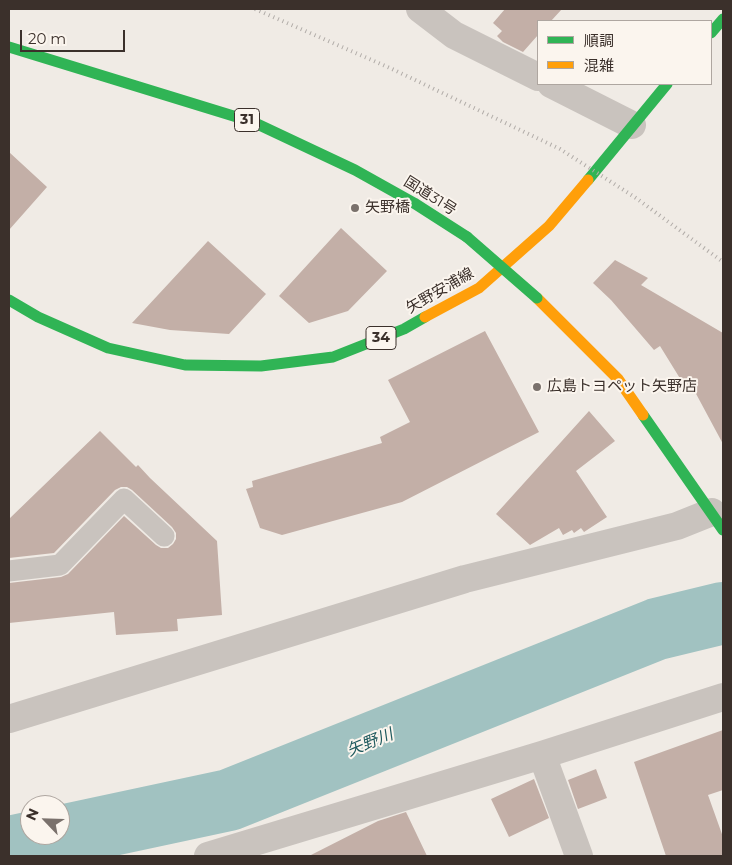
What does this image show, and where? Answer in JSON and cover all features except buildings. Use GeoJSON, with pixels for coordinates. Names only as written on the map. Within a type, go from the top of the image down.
{"type":"FeatureCollection","features":[{"type":"Feature","properties":{"kind":"main road"},"geometry":{"type":"LineString","coordinates":[[712,32],[723,19]]}},
{"type":"Feature","properties":{"kind":"main road","name":"国道31号"},"geometry":{"type":"LineString","coordinates":[[9,47],[253,122],[355,170],[414,202],[466,237],[537,298],[618,379],[718,521]]}},
{"type":"Feature","properties":{"kind":"main road","name":"矢野安浦線"},"geometry":{"type":"LineString","coordinates":[[9,300],[38,317],[108,348],[185,364],[261,366],[333,357],[404,330],[479,288],[549,226],[666,85]]}},
{"type":"Feature","properties":{"kind":"street"},"geometry":{"type":"LineString","coordinates":[[420,9],[454,35],[537,76]]}},
{"type":"Feature","properties":{"kind":"street"},"geometry":{"type":"LineString","coordinates":[[553,85],[632,125]]}},
{"type":"Feature","properties":{"kind":"street"},"geometry":{"type":"LineString","coordinates":[[9,719],[465,579],[677,526],[718,521]]}},
{"type":"Feature","properties":{"kind":"street"},"geometry":{"type":"LineString","coordinates":[[208,856],[542,755],[723,696]]}},
{"type":"Feature","properties":{"kind":"street"},"geometry":{"type":"LineString","coordinates":[[542,755],[579,856]]}},
{"type":"Feature","properties":{"kind":"lane"},"geometry":{"type":"LineString","coordinates":[[9,571],[60,565],[124,499],[164,536]]}},
{"type":"Feature","properties":{"kind":"waterway","name":"矢野川"},"geometry":{"type":"LineString","coordinates":[[9,847],[229,800],[657,629],[723,613]]}},
{"type":"Feature","properties":{"kind":"railway"},"geometry":{"type":"LineString","coordinates":[[255,9],[390,68],[560,149],[636,198],[723,262]]}},
{"type":"Feature","properties":{"kind":"traffic: fast"},"geometry":{"type":"LineString","coordinates":[[712,32],[723,19]]}},
{"type":"Feature","properties":{"kind":"traffic: fast"},"geometry":{"type":"LineString","coordinates":[[9,47],[253,122],[355,170],[414,203],[467,237]]}},
{"type":"Feature","properties":{"kind":"traffic: fast"},"geometry":{"type":"LineString","coordinates":[[588,180],[666,85]]}},
{"type":"Feature","properties":{"kind":"traffic: fast"},"geometry":{"type":"LineString","coordinates":[[467,237],[537,298]]}},
{"type":"Feature","properties":{"kind":"traffic: fast"},"geometry":{"type":"LineString","coordinates":[[9,300],[38,317],[108,348],[185,365],[261,366],[333,357],[404,329],[425,317]]}},
{"type":"Feature","properties":{"kind":"traffic: fast"},"geometry":{"type":"LineString","coordinates":[[643,415],[723,530]]}},
{"type":"Feature","properties":{"kind":"traffic: slow"},"geometry":{"type":"LineString","coordinates":[[425,317],[479,288],[549,226],[588,180]]}},
{"type":"Feature","properties":{"kind":"traffic: slow"},"geometry":{"type":"LineString","coordinates":[[537,298],[618,379],[643,415]]}},
{"type":"Feature","properties":{"kind":"place","name":"矢野橋"},"geometry":{"type":"Point","coordinates":[355,208]}},
{"type":"Feature","properties":{"kind":"place","name":"広島トヨペット矢野店"},"geometry":{"type":"Point","coordinates":[537,387]}}]}
